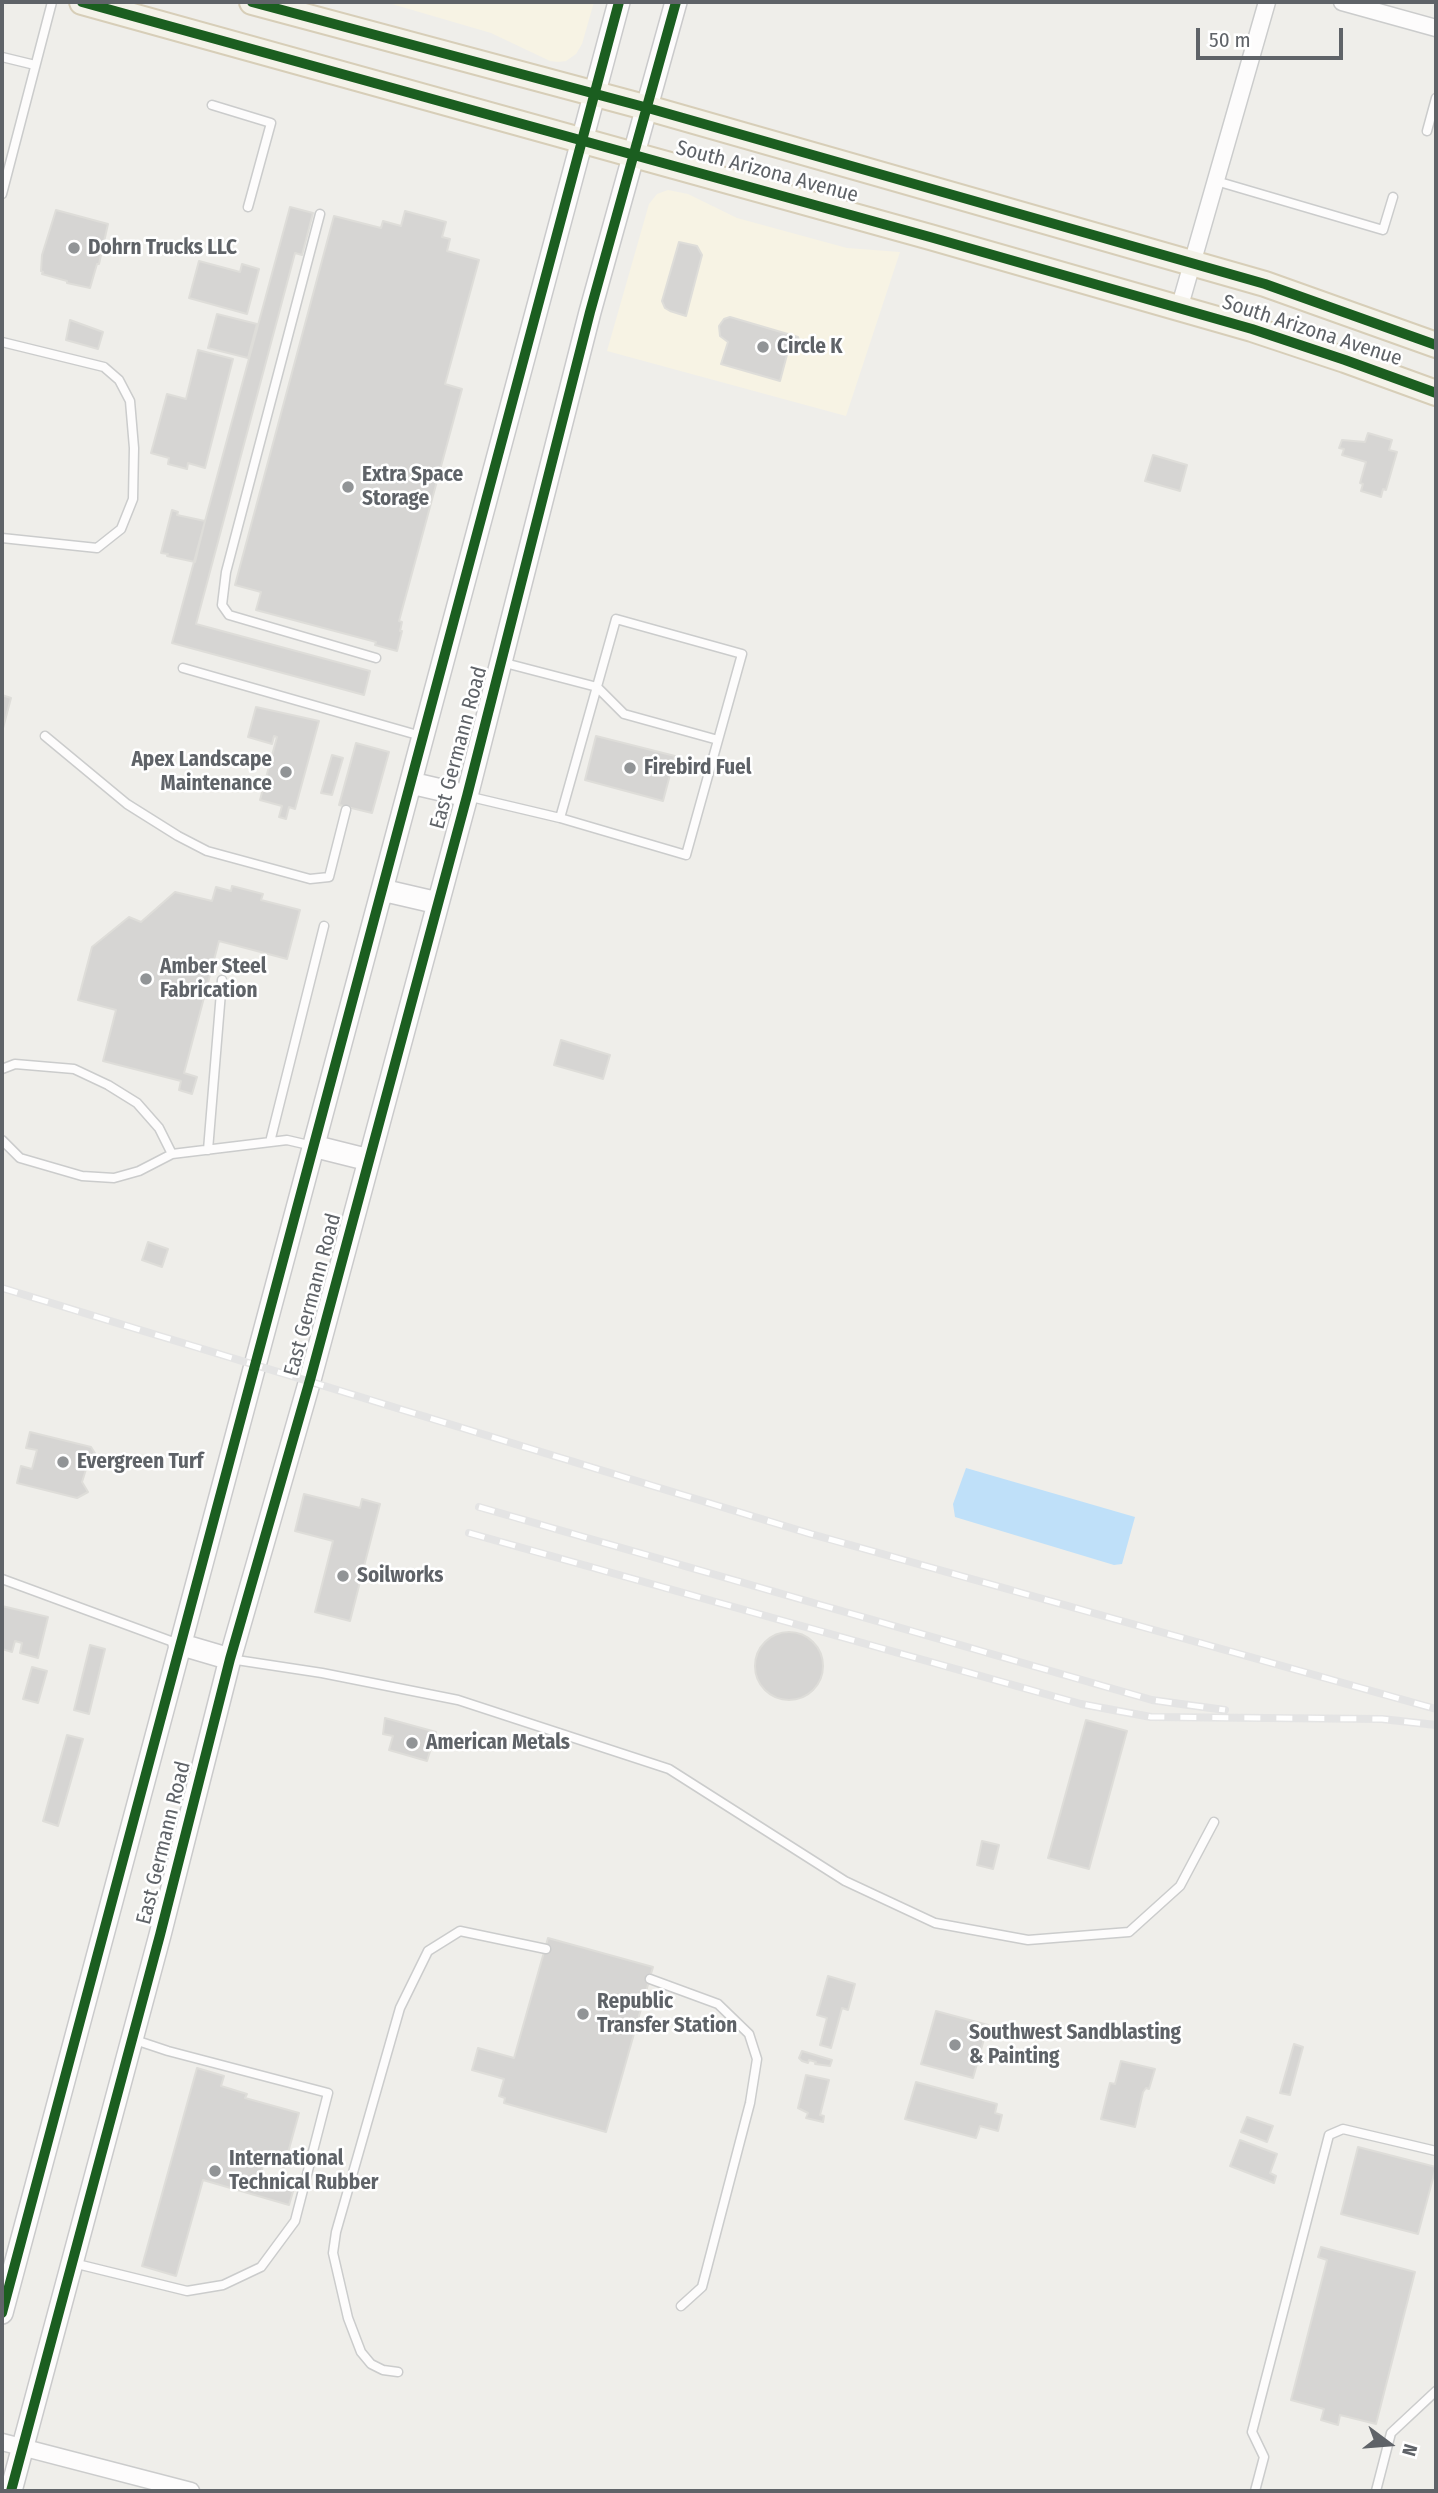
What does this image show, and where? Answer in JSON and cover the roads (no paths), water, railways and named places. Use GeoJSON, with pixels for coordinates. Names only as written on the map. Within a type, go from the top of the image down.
{"type":"FeatureCollection","features":[{"type":"Feature","properties":{"kind":"main road","name":"South Arizona Avenue"},"geometry":{"type":"LineString","coordinates":[[252,2],[648,108],[1265,284],[1436,345]]}},
{"type":"Feature","properties":{"kind":"main road","name":"East Germann Road"},"geometry":{"type":"LineString","coordinates":[[2,2313],[619,2]]}},
{"type":"Feature","properties":{"kind":"main road","name":"East Germann Road"},"geometry":{"type":"LineString","coordinates":[[11,2491],[230,1659],[310,1380],[467,796],[587,323],[676,2]]}},
{"type":"Feature","properties":{"kind":"main road","name":"South Arizona Avenue"},"geometry":{"type":"LineString","coordinates":[[96,4],[1179,309],[1345,360],[1436,393]]}},
{"type":"Feature","properties":{"kind":"main road"},"geometry":{"type":"LineString","coordinates":[[411,783],[467,796]]}},
{"type":"Feature","properties":{"kind":"main road"},"geometry":{"type":"LineString","coordinates":[[382,890],[438,903]]}},
{"type":"Feature","properties":{"kind":"main road"},"geometry":{"type":"LineString","coordinates":[[313,1146],[369,1160]]}},
{"type":"Feature","properties":{"kind":"main road"},"geometry":{"type":"LineString","coordinates":[[179,1644],[230,1659]]}},
{"type":"Feature","properties":{"kind":"street"},"geometry":{"type":"LineString","coordinates":[[1179,309],[1267,2]]}},
{"type":"Feature","properties":{"kind":"street"},"geometry":{"type":"LineString","coordinates":[[1342,2],[1436,28]]}},
{"type":"Feature","properties":{"kind":"street"},"geometry":{"type":"LineString","coordinates":[[2,2442],[191,2491]]}},
{"type":"Feature","properties":{"kind":"lane"},"geometry":{"type":"LineString","coordinates":[[2,194],[52,2]]}},
{"type":"Feature","properties":{"kind":"lane"},"geometry":{"type":"LineString","coordinates":[[2,57],[35,65]]}},
{"type":"Feature","properties":{"kind":"lane"},"geometry":{"type":"LineString","coordinates":[[1427,131],[1436,98]]}},
{"type":"Feature","properties":{"kind":"lane"},"geometry":{"type":"LineString","coordinates":[[212,104],[271,123],[248,207]]}},
{"type":"Feature","properties":{"kind":"lane"},"geometry":{"type":"LineString","coordinates":[[1216,181],[1383,230],[1393,197]]}},
{"type":"Feature","properties":{"kind":"lane"},"geometry":{"type":"LineString","coordinates":[[320,214],[226,572],[222,605],[229,615],[376,658]]}},
{"type":"Feature","properties":{"kind":"lane"},"geometry":{"type":"LineString","coordinates":[[2,342],[104,367],[119,380],[130,401],[134,448],[133,499],[121,529],[97,548],[2,538]]}},
{"type":"Feature","properties":{"kind":"lane"},"geometry":{"type":"LineString","coordinates":[[467,796],[560,818],[685,855],[742,654],[616,619],[560,818]]}},
{"type":"Feature","properties":{"kind":"lane"},"geometry":{"type":"LineString","coordinates":[[501,662],[597,687],[624,714],[718,740]]}},
{"type":"Feature","properties":{"kind":"lane"},"geometry":{"type":"LineString","coordinates":[[183,668],[423,737]]}},
{"type":"Feature","properties":{"kind":"lane"},"geometry":{"type":"LineString","coordinates":[[45,736],[127,804],[178,836],[207,851],[310,878],[329,877],[346,810]]}},
{"type":"Feature","properties":{"kind":"lane"},"geometry":{"type":"LineString","coordinates":[[270,1142],[324,926]]}},
{"type":"Feature","properties":{"kind":"lane"},"geometry":{"type":"LineString","coordinates":[[208,1150],[222,980]]}},
{"type":"Feature","properties":{"kind":"lane"},"geometry":{"type":"LineString","coordinates":[[2,1069],[15,1064],[44,1065],[74,1069],[97,1080],[137,1102],[159,1128],[172,1154]]}},
{"type":"Feature","properties":{"kind":"lane"},"geometry":{"type":"LineString","coordinates":[[2,1140],[20,1158],[82,1175],[114,1178],[139,1171],[172,1154],[287,1140],[313,1146]]}},
{"type":"Feature","properties":{"kind":"lane"},"geometry":{"type":"LineString","coordinates":[[2,1579],[179,1644]]}},
{"type":"Feature","properties":{"kind":"lane"},"geometry":{"type":"LineString","coordinates":[[230,1659],[322,1673],[458,1700],[669,1769],[845,1881],[935,1923],[1028,1940],[1129,1932],[1180,1886],[1214,1822]]}},
{"type":"Feature","properties":{"kind":"lane"},"geometry":{"type":"LineString","coordinates":[[398,2372],[383,2370],[371,2364],[361,2352],[348,2318],[333,2253],[336,2232],[400,2008],[428,1951],[460,1931],[546,1949]]}},
{"type":"Feature","properties":{"kind":"lane"},"geometry":{"type":"LineString","coordinates":[[650,1979],[718,2004],[749,2034],[757,2059],[750,2103],[702,2287],[681,2306]]}},
{"type":"Feature","properties":{"kind":"lane"},"geometry":{"type":"LineString","coordinates":[[73,2263],[187,2291],[223,2285],[261,2267],[295,2221],[328,2093],[178,2054],[132,2039]]}},
{"type":"Feature","properties":{"kind":"lane"},"geometry":{"type":"LineString","coordinates":[[1255,2491],[1264,2458],[1252,2432],[1329,2135],[1343,2129],[1436,2151]]}},
{"type":"Feature","properties":{"kind":"lane"},"geometry":{"type":"LineString","coordinates":[[1376,2491],[1391,2433],[1436,2391]]}},
{"type":"Feature","properties":{"kind":"water"},"geometry":{"type":"Polygon","coordinates":[[[966,1468],[1135,1517],[1122,1564],[1114,1565],[955,1517],[953,1504],[966,1468]]]}},
{"type":"Feature","properties":{"kind":"railway"},"geometry":{"type":"LineString","coordinates":[[2,1288],[811,1534],[1436,1709]]}},
{"type":"Feature","properties":{"kind":"railway"},"geometry":{"type":"LineString","coordinates":[[479,1507],[1152,1700],[1225,1710]]}},
{"type":"Feature","properties":{"kind":"railway"},"geometry":{"type":"LineString","coordinates":[[469,1533],[1081,1704],[1151,1717],[1382,1719],[1436,1725]]}},
{"type":"Feature","properties":{"kind":"place","name":"Dohrn Trucks LLC"},"geometry":{"type":"Point","coordinates":[74,248]}},
{"type":"Feature","properties":{"kind":"place","name":"Circle K"},"geometry":{"type":"Point","coordinates":[763,347]}},
{"type":"Feature","properties":{"kind":"place","name":"Extra Space Storage"},"geometry":{"type":"Point","coordinates":[348,487]}},
{"type":"Feature","properties":{"kind":"place","name":"Firebird Fuel"},"geometry":{"type":"Point","coordinates":[630,768]}},
{"type":"Feature","properties":{"kind":"place","name":"Apex Landscape Maintenance"},"geometry":{"type":"Point","coordinates":[286,772]}},
{"type":"Feature","properties":{"kind":"place","name":"Amber Steel Fabrication"},"geometry":{"type":"Point","coordinates":[146,979]}},
{"type":"Feature","properties":{"kind":"place","name":"Evergreen Turf"},"geometry":{"type":"Point","coordinates":[63,1462]}},
{"type":"Feature","properties":{"kind":"place","name":"Soilworks"},"geometry":{"type":"Point","coordinates":[343,1576]}},
{"type":"Feature","properties":{"kind":"place","name":"American Metals"},"geometry":{"type":"Point","coordinates":[412,1743]}},
{"type":"Feature","properties":{"kind":"place","name":"Republic Transfer Station"},"geometry":{"type":"Point","coordinates":[583,2014]}},
{"type":"Feature","properties":{"kind":"place","name":"Southwest Sandblasting & Painting"},"geometry":{"type":"Point","coordinates":[955,2045]}},
{"type":"Feature","properties":{"kind":"place","name":"International Technical Rubber"},"geometry":{"type":"Point","coordinates":[215,2171]}}]}
